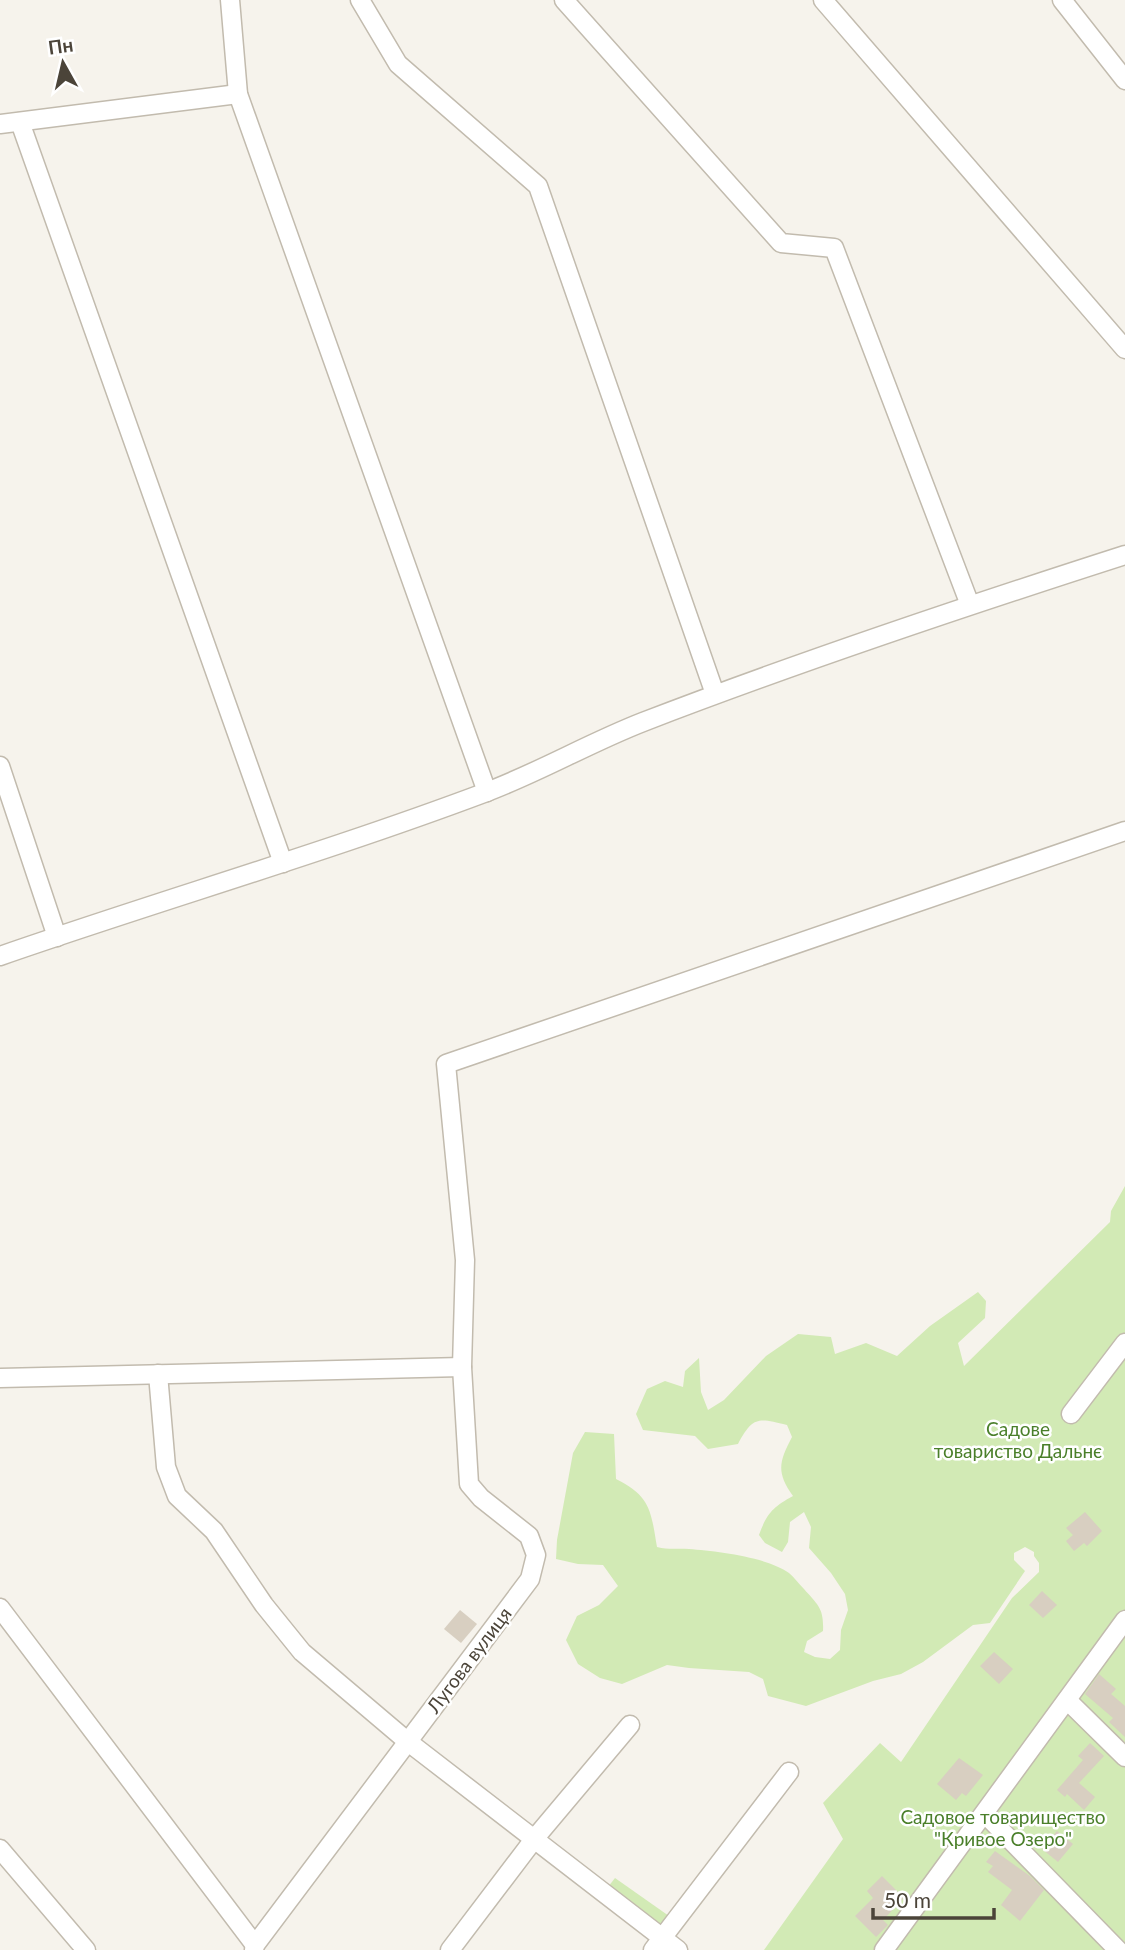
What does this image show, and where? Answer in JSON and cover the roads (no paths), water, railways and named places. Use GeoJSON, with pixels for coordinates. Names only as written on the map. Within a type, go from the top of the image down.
{"type":"FeatureCollection","features":[{"type":"Feature","properties":{"kind":"street"},"geometry":{"type":"LineString","coordinates":[[230,0],[238,94],[487,792]]}},
{"type":"Feature","properties":{"kind":"street"},"geometry":{"type":"LineString","coordinates":[[359,0],[398,64],[538,186],[715,694]]}},
{"type":"Feature","properties":{"kind":"street"},"geometry":{"type":"LineString","coordinates":[[564,0],[781,243],[834,248],[970,605]]}},
{"type":"Feature","properties":{"kind":"street"},"geometry":{"type":"LineString","coordinates":[[823,0],[1125,349]]}},
{"type":"Feature","properties":{"kind":"street"},"geometry":{"type":"LineString","coordinates":[[1062,0],[1125,80]]}},
{"type":"Feature","properties":{"kind":"street"},"geometry":{"type":"LineString","coordinates":[[0,124],[238,94]]}},
{"type":"Feature","properties":{"kind":"street"},"geometry":{"type":"LineString","coordinates":[[20,122],[283,863]]}},
{"type":"Feature","properties":{"kind":"street"},"geometry":{"type":"LineString","coordinates":[[0,957],[487,792],[609,735],[715,694],[970,605],[1125,555]]}},
{"type":"Feature","properties":{"kind":"street"},"geometry":{"type":"LineString","coordinates":[[0,765],[57,937]]}},
{"type":"Feature","properties":{"kind":"street"},"geometry":{"type":"LineString","coordinates":[[0,1377],[462,1367],[465,1260],[446,1064],[1125,831]]}},
{"type":"Feature","properties":{"kind":"street"},"geometry":{"type":"LineString","coordinates":[[1071,1414],[1125,1343]]}},
{"type":"Feature","properties":{"kind":"street","name":"Лугова вулиця"},"geometry":{"type":"LineString","coordinates":[[254,1947],[530,1579],[536,1555],[529,1536],[481,1498],[469,1484],[462,1367]]}},
{"type":"Feature","properties":{"kind":"street"},"geometry":{"type":"LineString","coordinates":[[159,1374],[166,1467],[177,1496],[214,1531],[264,1605],[302,1652],[407,1741],[535,1838],[658,1943],[678,1950]]}},
{"type":"Feature","properties":{"kind":"street"},"geometry":{"type":"LineString","coordinates":[[0,1608],[254,1947]]}},
{"type":"Feature","properties":{"kind":"street"},"geometry":{"type":"LineString","coordinates":[[889,1948],[1125,1620]]}},
{"type":"Feature","properties":{"kind":"street"},"geometry":{"type":"LineString","coordinates":[[1067,1700],[1125,1757]]}},
{"type":"Feature","properties":{"kind":"street"},"geometry":{"type":"LineString","coordinates":[[450,1950],[535,1838],[629,1725]]}},
{"type":"Feature","properties":{"kind":"street"},"geometry":{"type":"LineString","coordinates":[[658,1943],[789,1772]]}},
{"type":"Feature","properties":{"kind":"street"},"geometry":{"type":"LineString","coordinates":[[985,1814],[1118,1950]]}},
{"type":"Feature","properties":{"kind":"street"},"geometry":{"type":"LineString","coordinates":[[0,1849],[86,1950]]}},
{"type":"Feature","properties":{"kind":"park label","name":"Садове товариство Дальнє"},"geometry":{"type":"Point","coordinates":[1018,1440]}},
{"type":"Feature","properties":{"kind":"park label","name":"Садовое товарищество \"Кривое Озеро\""},"geometry":{"type":"Point","coordinates":[1003,1828]}}]}
